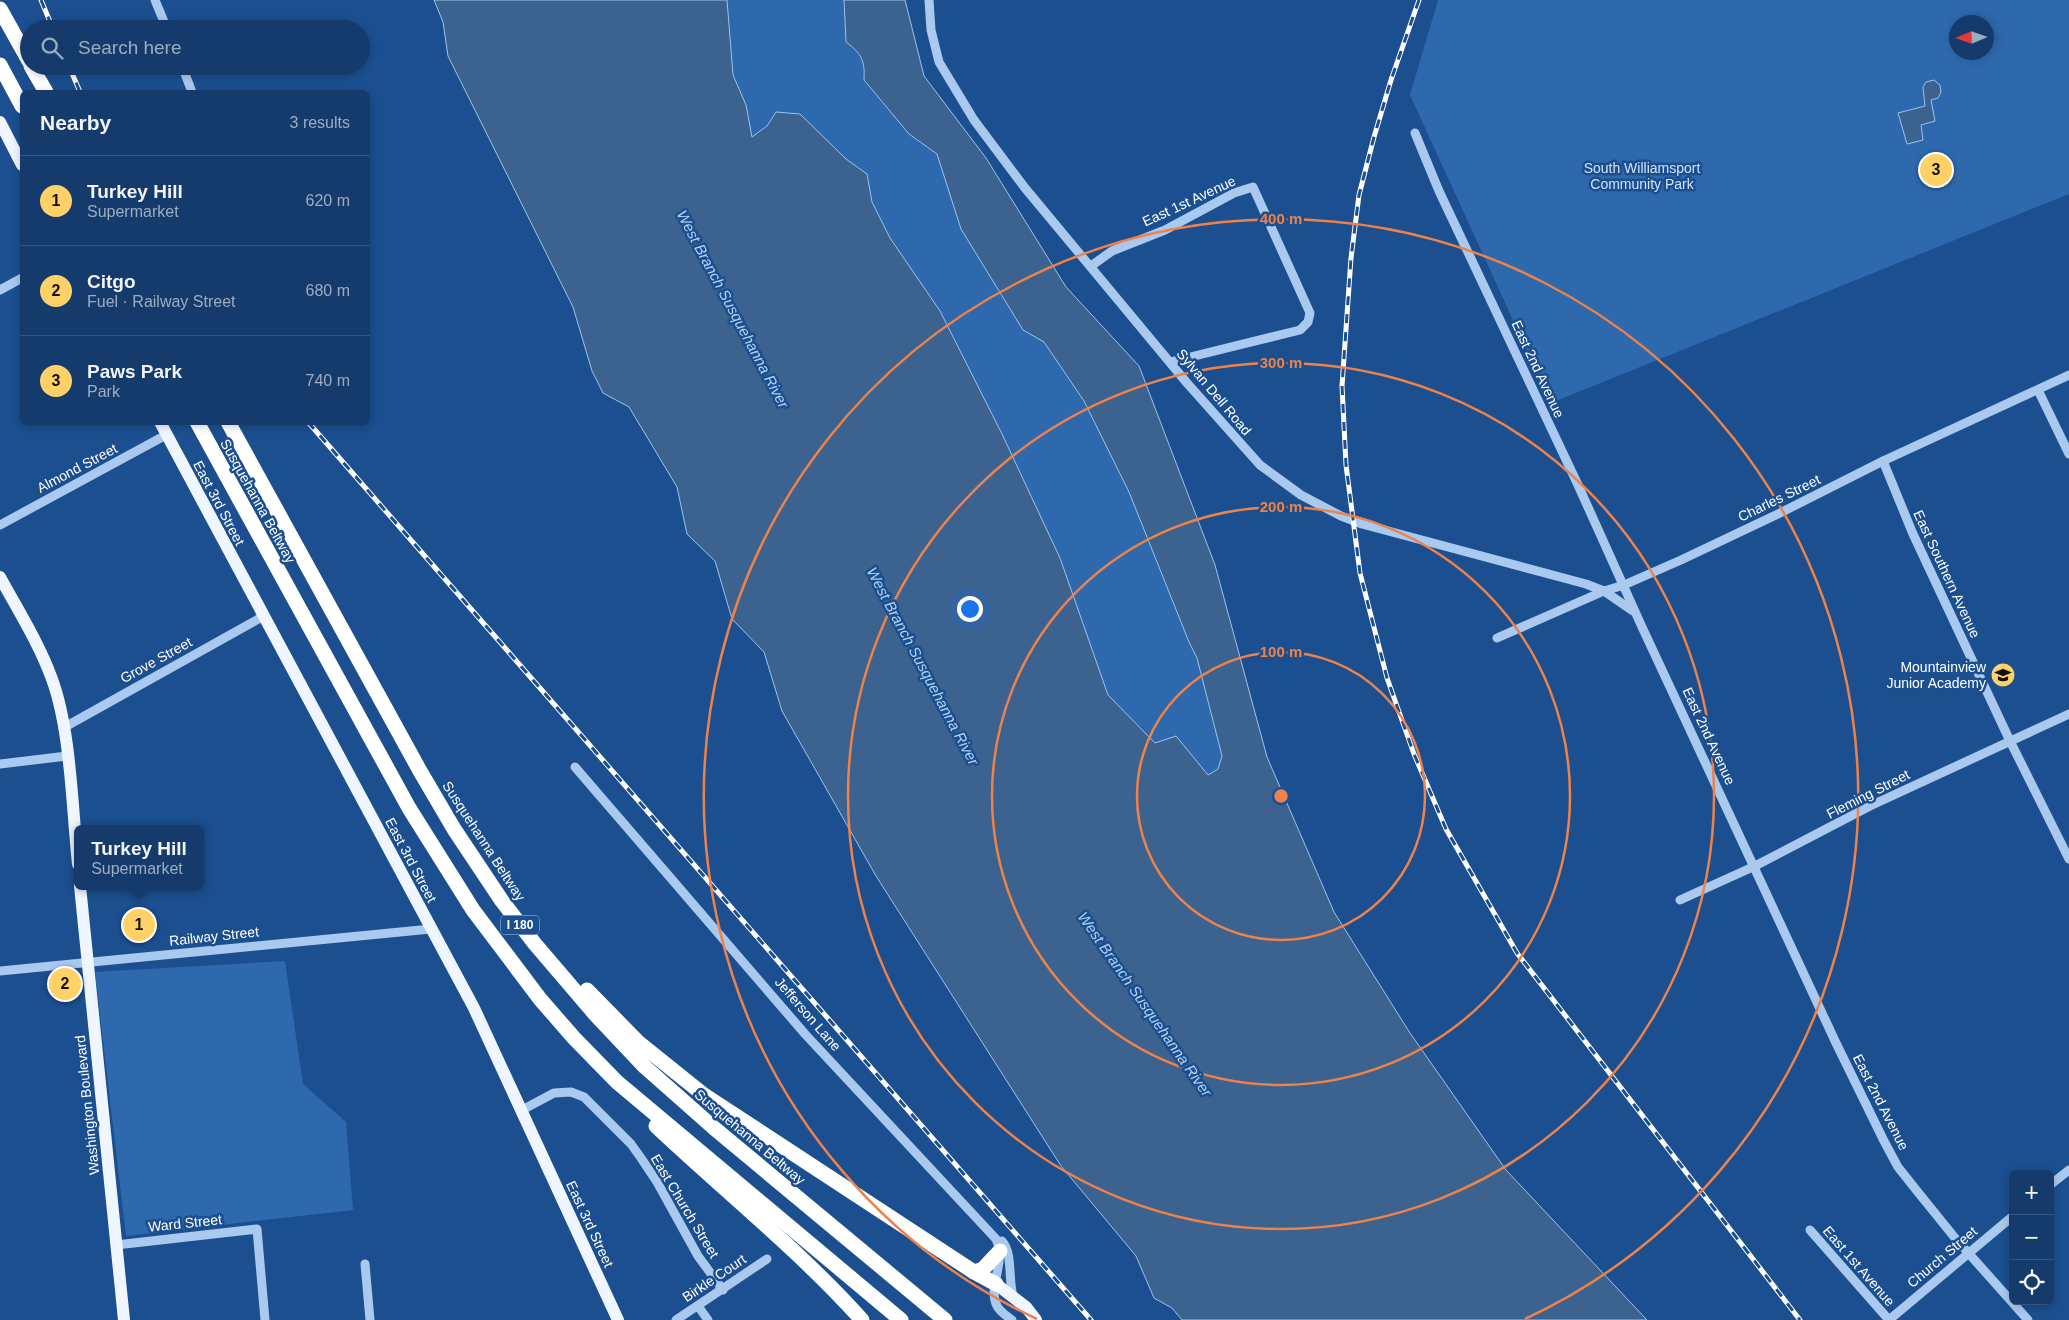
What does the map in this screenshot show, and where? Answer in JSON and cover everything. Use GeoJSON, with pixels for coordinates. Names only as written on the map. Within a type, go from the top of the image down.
{"type":"FeatureCollection","features":[{"type":"Feature","properties":{"kind":"highway"},"geometry":{"type":"LineString","coordinates":[[0,2],[19,44]]}},
{"type":"Feature","properties":{"kind":"highway"},"geometry":{"type":"LineString","coordinates":[[0,9],[19,44]]}},
{"type":"Feature","properties":{"kind":"highway"},"geometry":{"type":"LineString","coordinates":[[0,65],[20,102]]}},
{"type":"Feature","properties":{"kind":"highway"},"geometry":{"type":"LineString","coordinates":[[36,75],[45,90]]}},
{"type":"Feature","properties":{"kind":"highway","name":"Susquehanna Beltway"},"geometry":{"type":"LineString","coordinates":[[199,425],[409,808],[473,910],[540,999],[574,1038],[617,1082],[901,1320]]}},
{"type":"Feature","properties":{"kind":"highway","name":"Susquehanna Beltway"},"geometry":{"type":"LineString","coordinates":[[230,425],[415,763],[480,869],[524,930],[561,976],[645,1067],[714,1128],[945,1320]]}},
{"type":"Feature","properties":{"kind":"highway"},"geometry":{"type":"LineString","coordinates":[[480,869],[594,998],[638,1042],[668,1067],[732,1114],[974,1272],[996,1284]]}},
{"type":"Feature","properties":{"kind":"highway"},"geometry":{"type":"LineString","coordinates":[[617,1082],[650,1121],[706,1174],[761,1220],[822,1278],[862,1320]]}},
{"type":"Feature","properties":{"kind":"highway"},"geometry":{"type":"LineString","coordinates":[[974,1272],[987,1266],[998,1245]]}},
{"type":"Feature","properties":{"kind":"main road"},"geometry":{"type":"LineString","coordinates":[[0,122],[20,161]]}},
{"type":"Feature","properties":{"kind":"main road","name":"East 3rd Street"},"geometry":{"type":"LineString","coordinates":[[161,425],[262,617],[490,1041],[618,1320]]}},
{"type":"Feature","properties":{"kind":"main road"},"geometry":{"type":"LineString","coordinates":[[0,577],[53,681],[63,728],[74,825]]}},
{"type":"Feature","properties":{"kind":"main road","name":"Washington Boulevard"},"geometry":{"type":"LineString","coordinates":[[80,890],[124,1320]]}},
{"type":"Feature","properties":{"kind":"main road"},"geometry":{"type":"LineString","coordinates":[[996,1284],[1026,1307],[1036,1320]]}},
{"type":"Feature","properties":{"kind":"street"},"geometry":{"type":"LineString","coordinates":[[155,0],[163,20]]}},
{"type":"Feature","properties":{"kind":"street","name":"Sylvan Dell Road"},"geometry":{"type":"LineString","coordinates":[[929,0],[935,50],[939,62],[953,88],[999,155],[1170,362],[1260,466],[1300,495],[1341,516],[1362,524],[1562,577],[1604,591],[1636,612]]}},
{"type":"Feature","properties":{"kind":"street"},"geometry":{"type":"LineString","coordinates":[[185,75],[191,90]]}},
{"type":"Feature","properties":{"kind":"street","name":"East 2nd Avenue"},"geometry":{"type":"LineString","coordinates":[[1415,133],[1439,191],[1578,485],[1836,1043],[1898,1167],[1969,1253],[2028,1320]]}},
{"type":"Feature","properties":{"kind":"street","name":"East 1st Avenue"},"geometry":{"type":"LineString","coordinates":[[1091,266],[1112,251],[1165,230],[1253,186],[1310,313],[1308,322],[1300,330],[1170,362]]}},
{"type":"Feature","properties":{"kind":"street"},"geometry":{"type":"LineString","coordinates":[[0,290],[20,279]]}},
{"type":"Feature","properties":{"kind":"street","name":"Charles Street"},"geometry":{"type":"LineString","coordinates":[[1497,638],[1604,591],[1624,585],[1780,513],[1882,461],[2069,375]]}},
{"type":"Feature","properties":{"kind":"street"},"geometry":{"type":"LineString","coordinates":[[2038,390],[2069,454]]}},
{"type":"Feature","properties":{"kind":"street","name":"Almond Street"},"geometry":{"type":"LineString","coordinates":[[0,525],[166,435]]}},
{"type":"Feature","properties":{"kind":"street","name":"East Southern Avenue"},"geometry":{"type":"LineString","coordinates":[[1882,461],[1913,534],[2010,741],[2069,859]]}},
{"type":"Feature","properties":{"kind":"street","name":"Grove Street"},"geometry":{"type":"LineString","coordinates":[[63,728],[262,617]]}},
{"type":"Feature","properties":{"kind":"street","name":"Fleming Street"},"geometry":{"type":"LineString","coordinates":[[1680,900],[1755,866],[1870,806],[2069,714]]}},
{"type":"Feature","properties":{"kind":"street"},"geometry":{"type":"LineString","coordinates":[[0,764],[67,756]]}},
{"type":"Feature","properties":{"kind":"street","name":"Jefferson Lane"},"geometry":{"type":"LineString","coordinates":[[575,767],[804,1034],[998,1245],[1003,1242],[1008,1252],[1010,1285],[1013,1296]]}},
{"type":"Feature","properties":{"kind":"street","name":"Railway Street"},"geometry":{"type":"LineString","coordinates":[[0,971],[431,929]]}},
{"type":"Feature","properties":{"kind":"street","name":"East Church Street"},"geometry":{"type":"LineString","coordinates":[[522,1110],[554,1093],[571,1092],[580,1095],[631,1144],[657,1182],[698,1256],[723,1290]]}},
{"type":"Feature","properties":{"kind":"street"},"geometry":{"type":"LineString","coordinates":[[2054,1181],[2069,1170]]}},
{"type":"Feature","properties":{"kind":"street","name":"Church Street"},"geometry":{"type":"LineString","coordinates":[[1889,1320],[2009,1219]]}},
{"type":"Feature","properties":{"kind":"street","name":"Ward Street"},"geometry":{"type":"LineString","coordinates":[[116,1245],[256,1229],[265,1320]]}},
{"type":"Feature","properties":{"kind":"street","name":"East 1st Avenue"},"geometry":{"type":"LineString","coordinates":[[1810,1230],[1889,1320]]}},
{"type":"Feature","properties":{"kind":"street"},"geometry":{"type":"LineString","coordinates":[[998,1245],[995,1300],[1002,1312],[1012,1320]]}},
{"type":"Feature","properties":{"kind":"street","name":"Birkle Court"},"geometry":{"type":"LineString","coordinates":[[676,1320],[767,1259]]}},
{"type":"Feature","properties":{"kind":"street"},"geometry":{"type":"LineString","coordinates":[[365,1264],[370,1320]]}},
{"type":"Feature","properties":{"kind":"street"},"geometry":{"type":"LineString","coordinates":[[698,1306],[708,1320]]}},
{"type":"Feature","properties":{"kind":"green space"},"geometry":{"type":"Polygon","coordinates":[[[727,0],[844,0],[846,42],[859,54],[864,68],[864,81],[909,134],[937,154],[961,229],[1023,330],[1044,342],[1084,401],[1129,492],[1197,658],[1222,756],[1218,769],[1208,775],[1176,736],[1155,743],[1108,695],[1060,558],[1002,434],[940,311],[890,238],[872,202],[866,174],[776,112],[767,126],[752,138],[746,105],[733,75],[727,0]]]}},
{"type":"Feature","properties":{"kind":"green space","name":"South Williamsport Community Park"},"geometry":{"type":"Polygon","coordinates":[[[1438,0],[2069,0],[2069,194],[1551,403],[1410,95],[1438,0]]]}},
{"type":"Feature","properties":{"kind":"green space"},"geometry":{"type":"Polygon","coordinates":[[[285,961],[303,1084],[346,1122],[353,1210],[126,1236],[95,972],[285,961]]]}},
{"type":"Feature","properties":{"kind":"water","name":"West Branch Susquehanna River"},"geometry":{"type":"Polygon","coordinates":[[[434,0],[727,0],[733,75],[746,105],[752,137],[767,126],[776,112],[800,114],[846,159],[867,174],[872,202],[890,238],[940,311],[1002,434],[1060,558],[1108,695],[1155,743],[1176,736],[1208,775],[1218,769],[1222,756],[1197,658],[1129,492],[1084,401],[1044,342],[1023,330],[961,229],[937,154],[909,134],[864,80],[864,68],[861,58],[856,50],[846,42],[844,0],[905,0],[924,76],[986,158],[1066,287],[1139,366],[1215,565],[1267,757],[1334,912],[1410,1033],[1506,1170],[1647,1320],[1182,1320],[1172,1308],[1154,1298],[1136,1256],[1061,1166],[876,876],[782,711],[764,652],[732,619],[715,561],[687,534],[677,487],[629,407],[603,393],[592,371],[573,307],[448,56],[443,22],[434,0]]]}},
{"type":"Feature","properties":{"kind":"water"},"geometry":{"type":"Polygon","coordinates":[[[1934,80],[1940,85],[1941,92],[1938,98],[1931,100],[1935,121],[1921,125],[1923,140],[1907,144],[1898,113],[1925,106],[1923,87],[1926,82],[1934,80]]]}},
{"type":"Feature","properties":{"kind":"railway"},"geometry":{"type":"LineString","coordinates":[[41,0],[49,20]]}},
{"type":"Feature","properties":{"kind":"railway"},"geometry":{"type":"LineString","coordinates":[[1419,0],[1391,80],[1359,195],[1351,258],[1342,386],[1346,465],[1360,573],[1387,678],[1414,754],[1446,829],[1517,953],[1800,1320]]}},
{"type":"Feature","properties":{"kind":"railway"},"geometry":{"type":"LineString","coordinates":[[73,75],[79,90]]}},
{"type":"Feature","properties":{"kind":"railway"},"geometry":{"type":"LineString","coordinates":[[311,425],[1091,1320]]}},
{"type":"Feature","properties":{"kind":"place","name":"Paws Park"},"geometry":{"type":"Point","coordinates":[1936,170]}},
{"type":"Feature","properties":{"kind":"place","name":"Mountainview Junior Academy"},"geometry":{"type":"Point","coordinates":[2003,675]}},
{"type":"Feature","properties":{"kind":"place","name":"Turkey Hill"},"geometry":{"type":"Point","coordinates":[139,925]}},
{"type":"Feature","properties":{"kind":"place","name":"Citgo"},"geometry":{"type":"Point","coordinates":[65,984]}}]}
